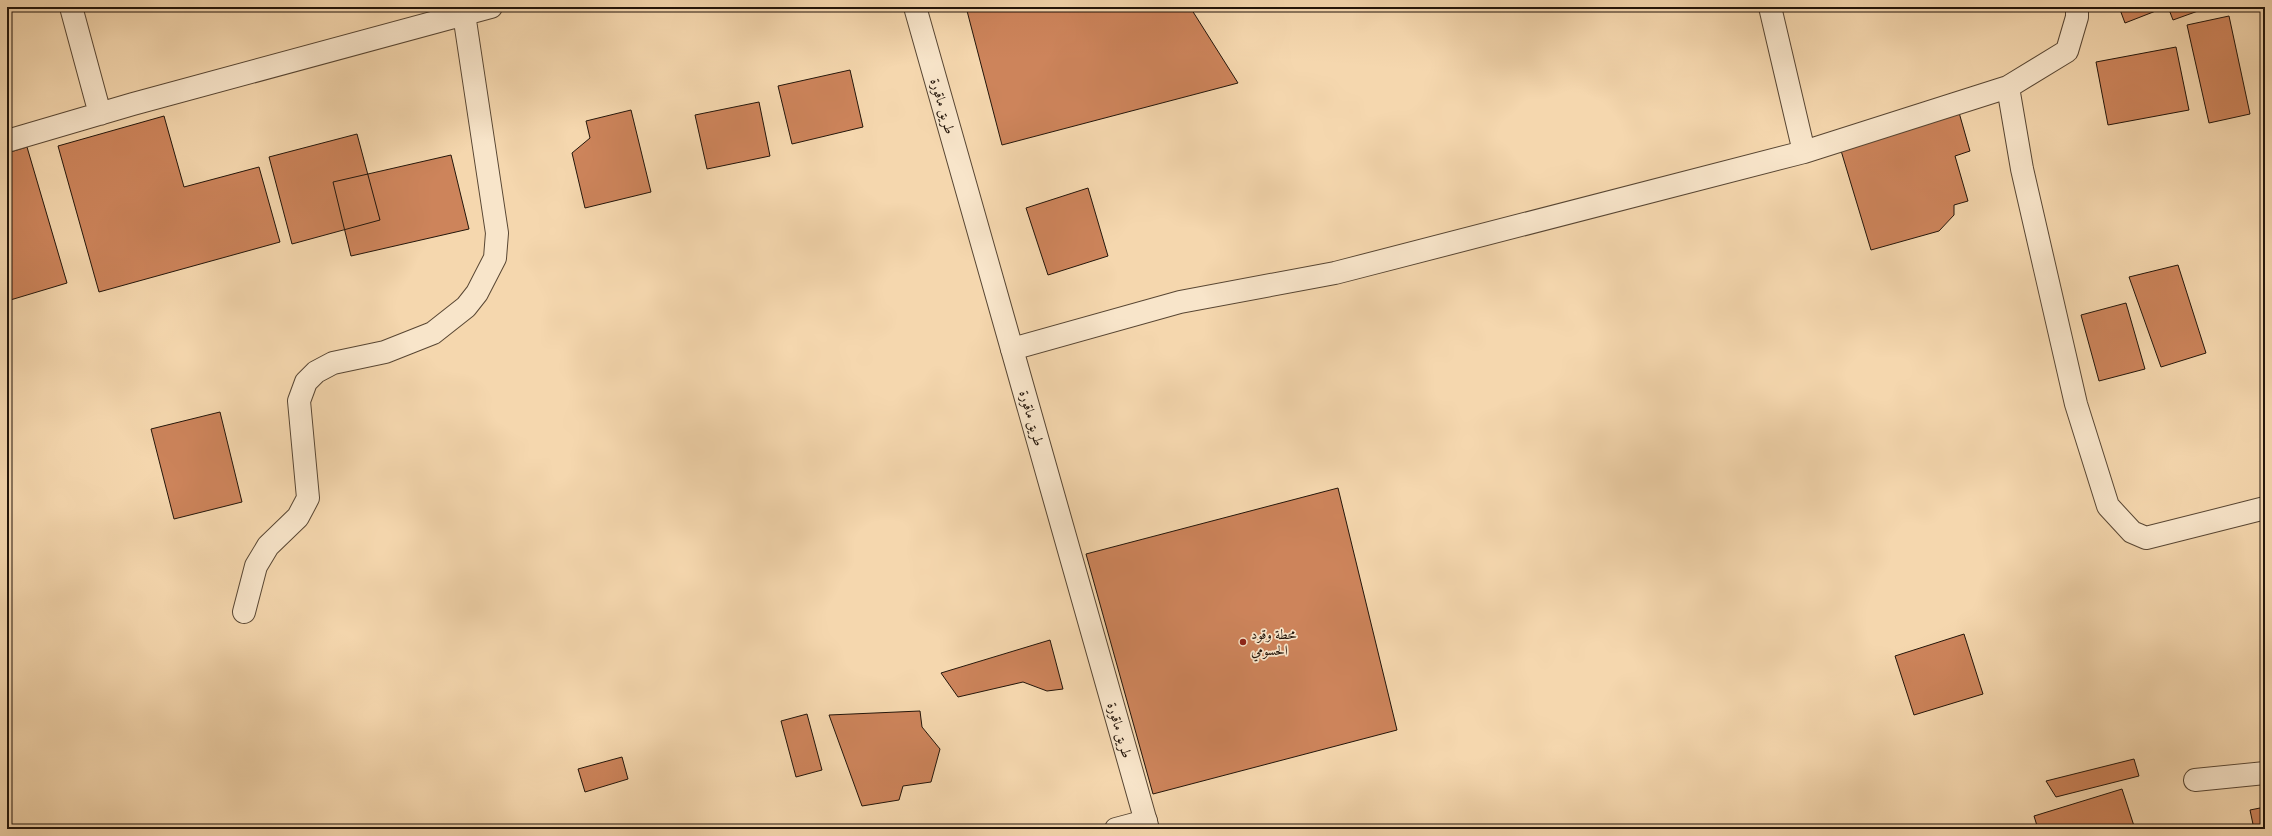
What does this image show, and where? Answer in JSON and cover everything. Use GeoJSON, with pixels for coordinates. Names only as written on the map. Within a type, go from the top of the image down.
{"type":"FeatureCollection","features":[{"type":"Feature","properties":{"kind":"street"},"geometry":{"type":"LineString","coordinates":[[71,7],[100,114]]}},
{"type":"Feature","properties":{"kind":"street"},"geometry":{"type":"LineString","coordinates":[[7,141],[100,114],[491,7]]}},
{"type":"Feature","properties":{"kind":"street","name":"طريق ماقورة"},"geometry":{"type":"LineString","coordinates":[[915,7],[1147,825]]}},
{"type":"Feature","properties":{"kind":"street"},"geometry":{"type":"LineString","coordinates":[[1770,7],[1804,152]]}},
{"type":"Feature","properties":{"kind":"street"},"geometry":{"type":"LineString","coordinates":[[1012,349],[1180,302],[1335,274],[1804,152],[2008,87],[2067,50],[2078,17],[2077,7]]}},
{"type":"Feature","properties":{"kind":"street"},"geometry":{"type":"LineString","coordinates":[[244,612],[256,566],[268,546],[298,517],[308,498],[300,401],[306,382],[316,372],[333,363],[385,352],[433,333],[466,307],[477,293],[495,258],[497,233],[464,14]]}},
{"type":"Feature","properties":{"kind":"street"},"geometry":{"type":"LineString","coordinates":[[2008,87],[2022,169],[2074,396],[2108,506],[2132,532],[2146,538],[2265,508]]}},
{"type":"Feature","properties":{"kind":"street"},"geometry":{"type":"LineString","coordinates":[[2194,780],[2265,773]]}},
{"type":"Feature","properties":{"kind":"street"},"geometry":{"type":"LineString","coordinates":[[1116,829],[1147,825]]}},
{"type":"Feature","properties":{"kind":"building"},"geometry":{"type":"Polygon","coordinates":[[[966,7],[1190,7],[1238,83],[1002,145],[966,7]]]}},
{"type":"Feature","properties":{"kind":"building"},"geometry":{"type":"Polygon","coordinates":[[[2119,7],[2166,7],[2125,23],[2119,7]]]}},
{"type":"Feature","properties":{"kind":"building"},"geometry":{"type":"Polygon","coordinates":[[[2168,7],[2196,7],[2198,11],[2173,20],[2168,7]]]}},
{"type":"Feature","properties":{"kind":"building"},"geometry":{"type":"Polygon","coordinates":[[[2229,16],[2250,114],[2209,123],[2187,25],[2229,16]]]}},
{"type":"Feature","properties":{"kind":"building"},"geometry":{"type":"Polygon","coordinates":[[[2176,47],[2189,110],[2108,125],[2096,62],[2176,47]]]}},
{"type":"Feature","properties":{"kind":"building"},"geometry":{"type":"Polygon","coordinates":[[[850,70],[863,127],[792,144],[778,86],[850,70]]]}},
{"type":"Feature","properties":{"kind":"building"},"geometry":{"type":"Polygon","coordinates":[[[759,102],[770,156],[707,169],[695,115],[759,102]]]}},
{"type":"Feature","properties":{"kind":"building"},"geometry":{"type":"Polygon","coordinates":[[[1958,109],[1970,151],[1955,156],[1968,201],[1954,205],[1954,215],[1939,231],[1871,250],[1839,144],[1958,109]]]}},
{"type":"Feature","properties":{"kind":"building"},"geometry":{"type":"Polygon","coordinates":[[[631,110],[651,192],[585,208],[572,153],[590,138],[586,121],[631,110]]]}},
{"type":"Feature","properties":{"kind":"building"},"geometry":{"type":"Polygon","coordinates":[[[164,116],[184,187],[259,167],[280,242],[99,292],[58,146],[164,116]]]}},
{"type":"Feature","properties":{"kind":"building"},"geometry":{"type":"Polygon","coordinates":[[[357,134],[380,220],[292,244],[269,157],[357,134]]]}},
{"type":"Feature","properties":{"kind":"building"},"geometry":{"type":"Polygon","coordinates":[[[27,147],[67,283],[7,301],[7,153],[27,147]]]}},
{"type":"Feature","properties":{"kind":"building"},"geometry":{"type":"Polygon","coordinates":[[[451,155],[469,229],[351,256],[333,182],[451,155]]]}},
{"type":"Feature","properties":{"kind":"building"},"geometry":{"type":"Polygon","coordinates":[[[1088,188],[1108,256],[1048,275],[1026,208],[1088,188]]]}},
{"type":"Feature","properties":{"kind":"building"},"geometry":{"type":"Polygon","coordinates":[[[2178,265],[2206,353],[2161,367],[2129,277],[2178,265]]]}},
{"type":"Feature","properties":{"kind":"building"},"geometry":{"type":"Polygon","coordinates":[[[2126,303],[2145,369],[2099,381],[2081,315],[2126,303]]]}},
{"type":"Feature","properties":{"kind":"building"},"geometry":{"type":"Polygon","coordinates":[[[220,412],[242,502],[174,519],[151,429],[220,412]]]}},
{"type":"Feature","properties":{"kind":"building","name":"محطة وقود الحسومي"},"geometry":{"type":"Polygon","coordinates":[[[1338,488],[1397,730],[1153,794],[1086,554],[1338,488]]]}},
{"type":"Feature","properties":{"kind":"building"},"geometry":{"type":"Polygon","coordinates":[[[1964,634],[1983,694],[1914,715],[1895,656],[1964,634]]]}},
{"type":"Feature","properties":{"kind":"building"},"geometry":{"type":"Polygon","coordinates":[[[1050,640],[1063,689],[1047,691],[1023,682],[958,697],[941,673],[1050,640]]]}},
{"type":"Feature","properties":{"kind":"building"},"geometry":{"type":"Polygon","coordinates":[[[920,711],[922,727],[940,749],[931,782],[903,786],[899,800],[862,806],[829,715],[920,711]]]}},
{"type":"Feature","properties":{"kind":"building"},"geometry":{"type":"Polygon","coordinates":[[[807,714],[822,770],[796,777],[781,721],[807,714]]]}},
{"type":"Feature","properties":{"kind":"building"},"geometry":{"type":"Polygon","coordinates":[[[622,757],[628,779],[585,792],[578,769],[622,757]]]}},
{"type":"Feature","properties":{"kind":"building"},"geometry":{"type":"Polygon","coordinates":[[[2134,759],[2139,776],[2056,797],[2046,781],[2134,759]]]}},
{"type":"Feature","properties":{"kind":"building"},"geometry":{"type":"Polygon","coordinates":[[[2122,789],[2135,829],[2038,829],[2034,816],[2122,789]]]}},
{"type":"Feature","properties":{"kind":"building"},"geometry":{"type":"Polygon","coordinates":[[[2265,807],[2265,829],[2254,829],[2250,810],[2265,807]]]}},
{"type":"Feature","properties":{"kind":"place","name":"محطة وقود الحسومي"},"geometry":{"type":"Point","coordinates":[1243,642]}}]}
